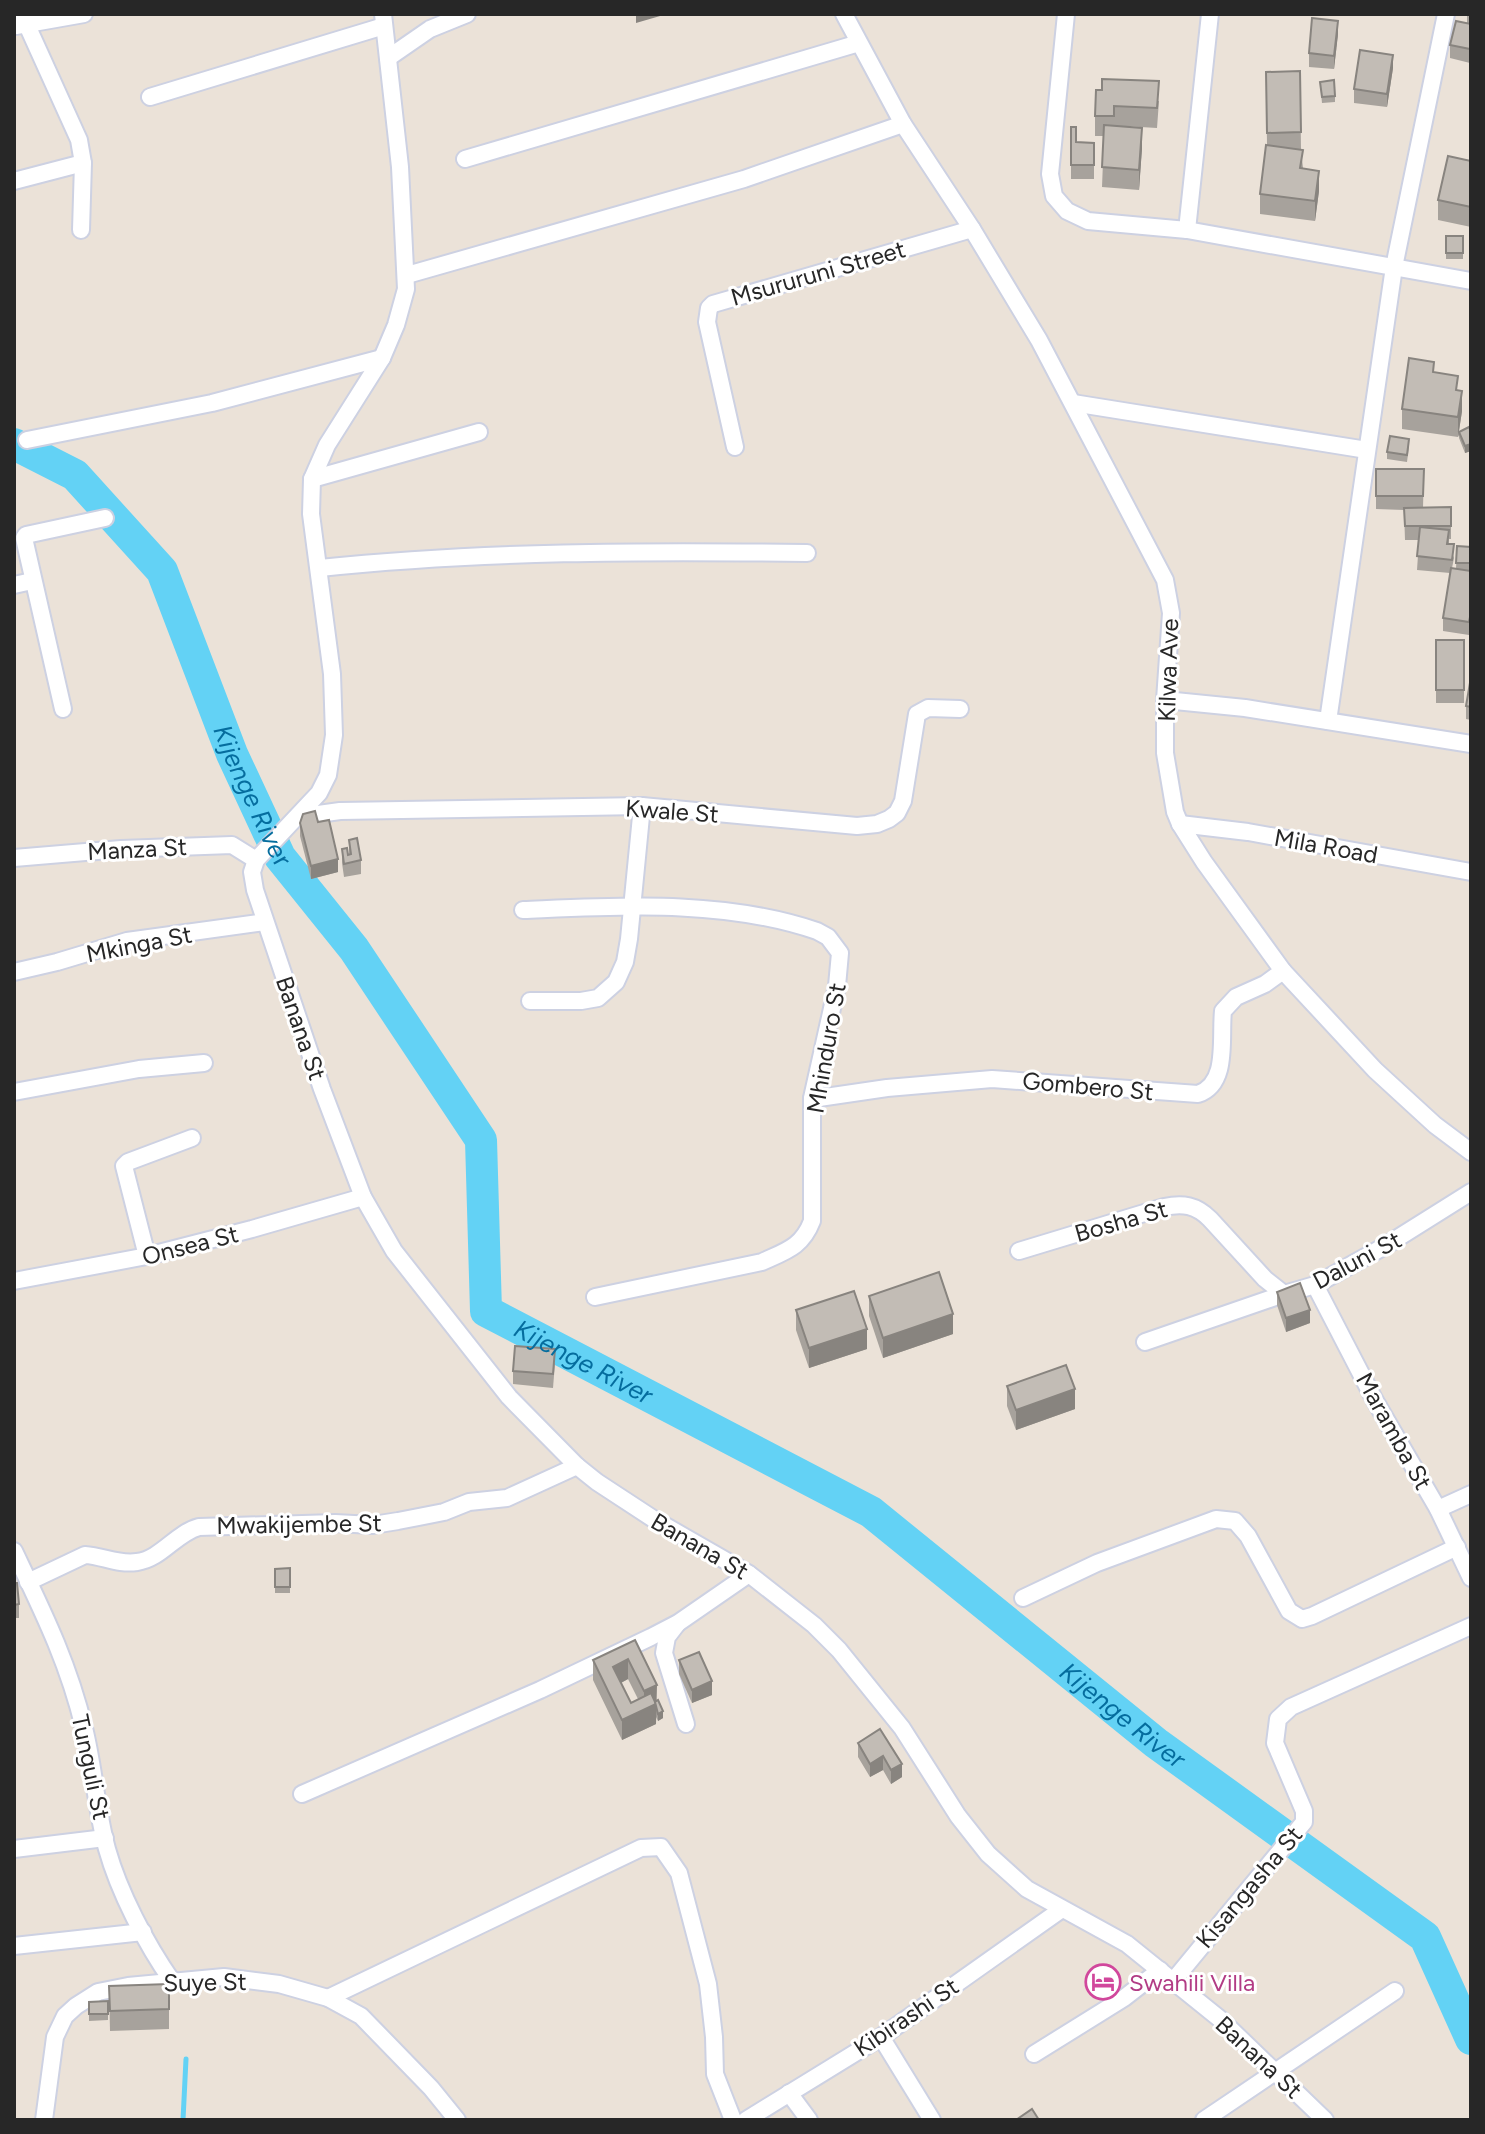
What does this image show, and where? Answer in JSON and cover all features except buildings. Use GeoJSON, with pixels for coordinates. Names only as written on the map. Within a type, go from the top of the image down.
{"type":"FeatureCollection","features":[{"type":"Feature","properties":{"kind":"street"},"geometry":{"type":"LineString","coordinates":[[81,230],[83,163],[75,127],[20,21],[84,14]]}},
{"type":"Feature","properties":{"kind":"street","name":"Kilwa Ave"},"geometry":{"type":"LineString","coordinates":[[844,14],[903,124],[972,229],[1039,340],[1169,593],[1171,624],[1165,700],[1165,753],[1175,812],[1180,824],[1283,971],[1375,1070],[1435,1125],[1471,1152]]}},
{"type":"Feature","properties":{"kind":"street"},"geometry":{"type":"LineString","coordinates":[[1066,14],[1050,187],[1067,211],[1088,221],[1187,230],[1471,281]]}},
{"type":"Feature","properties":{"kind":"street"},"geometry":{"type":"LineString","coordinates":[[1187,230],[1210,14]]}},
{"type":"Feature","properties":{"kind":"street"},"geometry":{"type":"LineString","coordinates":[[1328,721],[1394,267],[1446,14]]}},
{"type":"Feature","properties":{"kind":"street"},"geometry":{"type":"LineString","coordinates":[[388,58],[430,29],[461,15]]}},
{"type":"Feature","properties":{"kind":"street"},"geometry":{"type":"LineString","coordinates":[[150,97],[383,20],[400,167],[407,275],[402,307],[382,358],[327,445],[312,479],[311,514],[332,674],[334,735],[328,775],[319,793],[260,856]]}},
{"type":"Feature","properties":{"kind":"street"},"geometry":{"type":"LineString","coordinates":[[465,159],[859,43]]}},
{"type":"Feature","properties":{"kind":"street"},"geometry":{"type":"LineString","coordinates":[[407,275],[744,179],[903,124]]}},
{"type":"Feature","properties":{"kind":"street"},"geometry":{"type":"LineString","coordinates":[[14,181],[83,163]]}},
{"type":"Feature","properties":{"kind":"street","name":"Msururuni Street"},"geometry":{"type":"LineString","coordinates":[[735,447],[707,322],[713,304],[972,229]]}},
{"type":"Feature","properties":{"kind":"street"},"geometry":{"type":"LineString","coordinates":[[27,440],[212,403],[382,358]]}},
{"type":"Feature","properties":{"kind":"street"},"geometry":{"type":"LineString","coordinates":[[1073,403],[1367,450]]}},
{"type":"Feature","properties":{"kind":"street"},"geometry":{"type":"LineString","coordinates":[[312,479],[479,432]]}},
{"type":"Feature","properties":{"kind":"street"},"geometry":{"type":"LineString","coordinates":[[63,709],[24,538],[26,535],[105,518]]}},
{"type":"Feature","properties":{"kind":"street"},"geometry":{"type":"LineString","coordinates":[[320,568],[469,555],[640,551],[807,553]]}},
{"type":"Feature","properties":{"kind":"street"},"geometry":{"type":"LineString","coordinates":[[14,585],[32,581]]}},
{"type":"Feature","properties":{"kind":"street"},"geometry":{"type":"LineString","coordinates":[[1165,700],[1245,708],[1471,744]]}},
{"type":"Feature","properties":{"kind":"street","name":"Kwale St"},"geometry":{"type":"LineString","coordinates":[[297,817],[340,811],[642,806],[822,823],[877,824],[897,813],[903,801],[917,714],[928,708],[960,709]]}},
{"type":"Feature","properties":{"kind":"street"},"geometry":{"type":"LineString","coordinates":[[530,1001],[598,998],[616,982],[625,962],[642,806]]}},
{"type":"Feature","properties":{"kind":"street","name":"Mila Road"},"geometry":{"type":"LineString","coordinates":[[1180,824],[1248,832],[1471,872]]}},
{"type":"Feature","properties":{"kind":"street","name":"Manza St"},"geometry":{"type":"LineString","coordinates":[[14,858],[121,849],[232,845],[260,856]]}},
{"type":"Feature","properties":{"kind":"street","name":"Banana St"},"geometry":{"type":"LineString","coordinates":[[260,856],[252,872],[265,922],[363,1197],[394,1251],[509,1397],[577,1466],[621,1499],[749,1574],[793,1607],[839,1650],[902,1728],[958,1816],[988,1854],[1027,1889],[1127,1944],[1230,2028],[1325,2120]]}},
{"type":"Feature","properties":{"kind":"street","name":"Mhinduro St"},"geometry":{"type":"LineString","coordinates":[[523,910],[632,905],[743,914],[804,927],[828,937],[840,953],[841,962],[812,1099],[812,1221],[806,1238],[762,1262],[595,1297]]}},
{"type":"Feature","properties":{"kind":"street","name":"Mkinga St"},"geometry":{"type":"LineString","coordinates":[[14,972],[127,941],[265,922]]}},
{"type":"Feature","properties":{"kind":"street","name":"Gombero St"},"geometry":{"type":"LineString","coordinates":[[812,1099],[887,1088],[992,1079],[1198,1094],[1206,1092],[1218,1075],[1223,1011],[1229,1003],[1283,971]]}},
{"type":"Feature","properties":{"kind":"street"},"geometry":{"type":"LineString","coordinates":[[14,1092],[139,1069],[204,1063]]}},
{"type":"Feature","properties":{"kind":"street"},"geometry":{"type":"LineString","coordinates":[[147,1256],[124,1166],[192,1138]]}},
{"type":"Feature","properties":{"kind":"street","name":"Daluni St"},"geometry":{"type":"LineString","coordinates":[[1145,1342],[1315,1285],[1471,1192]]}},
{"type":"Feature","properties":{"kind":"street","name":"Onsea St"},"geometry":{"type":"LineString","coordinates":[[14,1281],[147,1256],[363,1197]]}},
{"type":"Feature","properties":{"kind":"street","name":"Bosha St"},"geometry":{"type":"LineString","coordinates":[[1019,1251],[1164,1207],[1189,1205],[1201,1210],[1265,1279],[1284,1294]]}},
{"type":"Feature","properties":{"kind":"street","name":"Maramba St"},"geometry":{"type":"LineString","coordinates":[[1315,1285],[1374,1399],[1438,1509],[1471,1578]]}},
{"type":"Feature","properties":{"kind":"street","name":"Mwakijembe St"},"geometry":{"type":"LineString","coordinates":[[28,1582],[85,1555],[110,1562],[145,1561],[189,1529],[304,1523],[373,1525],[398,1521],[444,1512],[469,1502],[507,1498],[577,1466]]}},
{"type":"Feature","properties":{"kind":"street"},"geometry":{"type":"LineString","coordinates":[[1438,1509],[1471,1494]]}},
{"type":"Feature","properties":{"kind":"street"},"geometry":{"type":"LineString","coordinates":[[1023,1598],[1097,1563],[1216,1519],[1235,1521],[1248,1536],[1289,1611],[1302,1619],[1457,1547]]}},
{"type":"Feature","properties":{"kind":"street","name":"Tunguli St"},"geometry":{"type":"LineString","coordinates":[[14,1551],[65,1660],[85,1729],[105,1838],[114,1869],[143,1932],[172,1981]]}},
{"type":"Feature","properties":{"kind":"street"},"geometry":{"type":"LineString","coordinates":[[302,1794],[540,1690],[678,1623],[749,1574]]}},
{"type":"Feature","properties":{"kind":"street"},"geometry":{"type":"LineString","coordinates":[[678,1623],[667,1637],[664,1653],[686,1724]]}},
{"type":"Feature","properties":{"kind":"street","name":"Kisangasha St"},"geometry":{"type":"LineString","coordinates":[[1167,1976],[1302,1828],[1304,1811],[1275,1743],[1278,1719],[1291,1707],[1471,1626]]}},
{"type":"Feature","properties":{"kind":"street"},"geometry":{"type":"LineString","coordinates":[[14,1849],[105,1838]]}},
{"type":"Feature","properties":{"kind":"street"},"geometry":{"type":"LineString","coordinates":[[328,1998],[641,1848],[661,1847],[679,1873],[708,1984],[715,2074],[733,2120]]}},
{"type":"Feature","properties":{"kind":"street","name":"Kibirashi St"},"geometry":{"type":"LineString","coordinates":[[746,2120],[881,2037],[1062,1909]]}},
{"type":"Feature","properties":{"kind":"street"},"geometry":{"type":"LineString","coordinates":[[14,1946],[143,1932]]}},
{"type":"Feature","properties":{"kind":"street"},"geometry":{"type":"LineString","coordinates":[[1034,2054],[1124,1998],[1167,1976]]}},
{"type":"Feature","properties":{"kind":"street","name":"Suye St"},"geometry":{"type":"LineString","coordinates":[[44,2120],[55,2037],[65,2016],[98,1992],[224,1977],[279,1984],[328,1998],[361,2016],[431,2088],[457,2120]]}},
{"type":"Feature","properties":{"kind":"street"},"geometry":{"type":"LineString","coordinates":[[1204,2120],[1395,1991]]}},
{"type":"Feature","properties":{"kind":"street"},"geometry":{"type":"LineString","coordinates":[[881,2037],[932,2120]]}},
{"type":"Feature","properties":{"kind":"street"},"geometry":{"type":"LineString","coordinates":[[789,2093],[809,2120]]}},
{"type":"Feature","properties":{"kind":"waterway","name":"Kijenge River"},"geometry":{"type":"LineString","coordinates":[[14,444],[75,475],[162,571],[232,754],[280,857],[354,949],[481,1140],[486,1311],[871,1512],[1156,1743],[1425,1937],[1471,2039]]}},
{"type":"Feature","properties":{"kind":"waterway"},"geometry":{"type":"LineString","coordinates":[[183,2120],[186,2059]]}},
{"type":"Feature","properties":{"kind":"place","name":"Swahili Villa"},"geometry":{"type":"Point","coordinates":[1103,1982]}}]}
